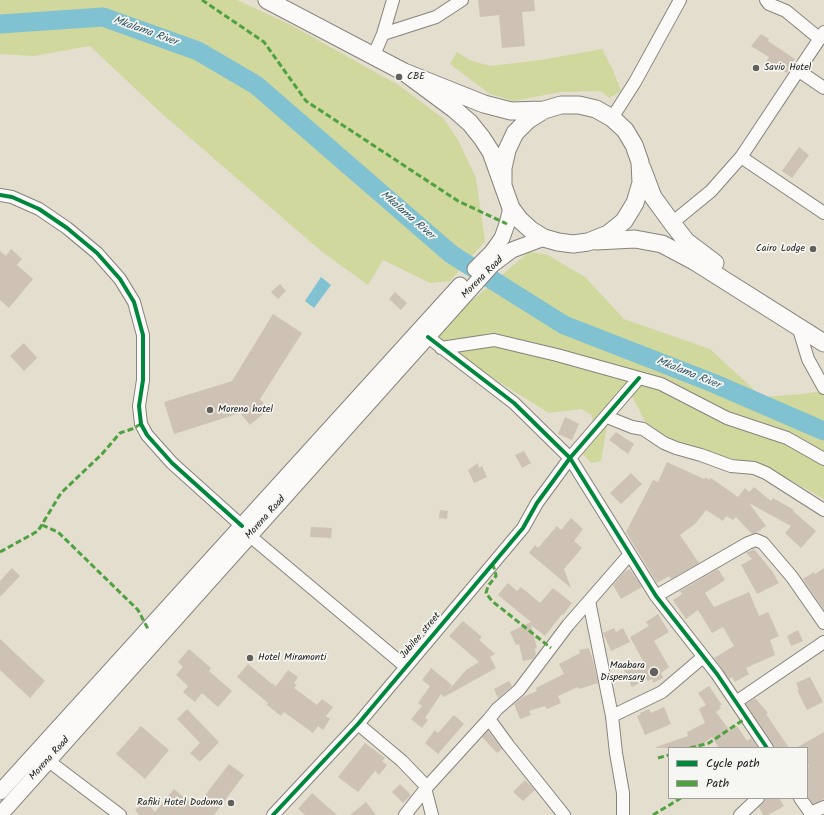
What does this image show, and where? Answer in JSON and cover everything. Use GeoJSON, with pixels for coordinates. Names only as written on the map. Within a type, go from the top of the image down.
{"type":"FeatureCollection","features":[{"type":"Feature","properties":{"kind":"highway"},"geometry":{"type":"LineString","coordinates":[[267,0],[404,72],[491,106],[511,111],[544,110],[561,105],[579,105],[596,109],[612,118],[625,130],[634,145],[654,196],[686,241],[794,323]]}},
{"type":"Feature","properties":{"kind":"highway"},"geometry":{"type":"LineString","coordinates":[[404,72],[454,109],[470,123],[491,152],[511,208],[520,220],[531,230],[544,238],[573,244],[635,239],[662,244],[694,261],[824,343]]}},
{"type":"Feature","properties":{"kind":"highway"},"geometry":{"type":"LineString","coordinates":[[503,186],[503,168],[507,150],[515,133],[528,120],[544,110]]}},
{"type":"Feature","properties":{"kind":"highway"},"geometry":{"type":"LineString","coordinates":[[588,242],[608,234],[624,221],[635,203],[641,183],[640,162]]}},
{"type":"Feature","properties":{"kind":"main road","name":"Morena Road"},"geometry":{"type":"LineString","coordinates":[[0,815],[246,531],[489,262],[502,238],[511,208]]}},
{"type":"Feature","properties":{"kind":"main road","name":"Morena Road"},"geometry":{"type":"LineString","coordinates":[[489,262],[512,250],[544,238]]}},
{"type":"Feature","properties":{"kind":"main road","name":"Morena Road"},"geometry":{"type":"LineString","coordinates":[[0,792],[428,337],[462,291]]}},
{"type":"Feature","properties":{"kind":"street"},"geometry":{"type":"LineString","coordinates":[[373,57],[383,34],[393,0]]}},
{"type":"Feature","properties":{"kind":"street"},"geometry":{"type":"LineString","coordinates":[[383,34],[436,17],[462,0]]}},
{"type":"Feature","properties":{"kind":"street"},"geometry":{"type":"LineString","coordinates":[[612,118],[635,82],[680,0]]}},
{"type":"Feature","properties":{"kind":"street"},"geometry":{"type":"LineString","coordinates":[[672,223],[711,191],[741,158],[822,36],[786,11],[769,4],[766,0]]}},
{"type":"Feature","properties":{"kind":"street"},"geometry":{"type":"LineString","coordinates":[[799,71],[824,88]]}},
{"type":"Feature","properties":{"kind":"street"},"geometry":{"type":"LineString","coordinates":[[741,158],[824,213]]}},
{"type":"Feature","properties":{"kind":"street"},"geometry":{"type":"LineString","coordinates":[[0,195],[12,197],[39,209],[67,228],[97,252],[120,279],[134,302],[143,334],[143,380],[139,406],[141,424],[147,435],[172,463],[246,531],[406,667]]}},
{"type":"Feature","properties":{"kind":"street"},"geometry":{"type":"LineString","coordinates":[[794,323],[808,359],[824,388]]}},
{"type":"Feature","properties":{"kind":"street"},"geometry":{"type":"LineString","coordinates":[[428,337],[514,403],[570,458],[656,596],[704,657],[766,747]]}},
{"type":"Feature","properties":{"kind":"street"},"geometry":{"type":"LineString","coordinates":[[441,348],[494,340],[558,355],[661,384],[727,418],[787,438],[824,459]]}},
{"type":"Feature","properties":{"kind":"street","name":"Jubilee street"},"geometry":{"type":"LineString","coordinates":[[273,815],[358,724],[523,528],[537,502],[570,458],[607,417],[639,378]]}},
{"type":"Feature","properties":{"kind":"street"},"geometry":{"type":"LineString","coordinates":[[607,417],[632,427],[643,429],[664,443],[676,448],[731,466],[754,468],[766,473],[824,510]]}},
{"type":"Feature","properties":{"kind":"street"},"geometry":{"type":"LineString","coordinates":[[656,596],[748,542],[756,540],[764,543],[792,577],[824,623]]}},
{"type":"Feature","properties":{"kind":"street"},"geometry":{"type":"LineString","coordinates":[[405,815],[426,787],[497,709],[519,690],[568,625],[630,554]]}},
{"type":"Feature","properties":{"kind":"street"},"geometry":{"type":"LineString","coordinates":[[589,601],[612,716],[616,753],[623,793],[623,815]]}},
{"type":"Feature","properties":{"kind":"street"},"geometry":{"type":"LineString","coordinates":[[736,702],[824,642]]}},
{"type":"Feature","properties":{"kind":"street"},"geometry":{"type":"LineString","coordinates":[[612,716],[662,692],[704,657]]}},
{"type":"Feature","properties":{"kind":"street"},"geometry":{"type":"LineString","coordinates":[[489,719],[564,815]]}},
{"type":"Feature","properties":{"kind":"street"},"geometry":{"type":"LineString","coordinates":[[358,724],[402,762],[426,787],[432,815]]}},
{"type":"Feature","properties":{"kind":"street"},"geometry":{"type":"LineString","coordinates":[[36,752],[49,760],[120,815]]}},
{"type":"Feature","properties":{"kind":"street"},"geometry":{"type":"LineString","coordinates":[[740,815],[757,799]]}},
{"type":"Feature","properties":{"kind":"street"},"geometry":{"type":"LineString","coordinates":[[801,799],[811,814],[824,807]]}},
{"type":"Feature","properties":{"kind":"green space"},"geometry":{"type":"Polygon","coordinates":[[[0,0],[237,0],[289,24],[400,86],[444,119],[458,140],[476,178],[485,241],[450,281],[430,283],[383,260],[368,285],[321,251],[159,111],[90,46],[34,56],[0,54],[0,0]]]}},
{"type":"Feature","properties":{"kind":"green space"},"geometry":{"type":"Polygon","coordinates":[[[602,49],[613,70],[621,91],[609,98],[601,91],[560,92],[514,101],[490,94],[450,64],[457,52],[469,60],[490,66],[541,60],[602,49]]]}},
{"type":"Feature","properties":{"kind":"green space"},"geometry":{"type":"Polygon","coordinates":[[[529,252],[548,255],[585,277],[624,319],[710,349],[762,397],[824,391],[824,499],[763,465],[710,454],[649,429],[632,396],[607,426],[601,461],[591,463],[578,449],[593,432],[592,415],[581,409],[549,413],[496,380],[437,338],[469,303],[529,252]]]}},
{"type":"Feature","properties":{"kind":"water"},"geometry":{"type":"Polygon","coordinates":[[[321,277],[331,285],[314,308],[305,301],[321,277]]]}},
{"type":"Feature","properties":{"kind":"building"},"geometry":{"type":"Polygon","coordinates":[[[478,0],[534,0],[535,11],[522,12],[525,46],[502,48],[499,15],[480,17],[478,0]]]}},
{"type":"Feature","properties":{"kind":"building"},"geometry":{"type":"Polygon","coordinates":[[[761,34],[769,39],[768,41],[795,59],[787,73],[766,62],[769,57],[751,46],[761,34]]]}},
{"type":"Feature","properties":{"kind":"building"},"geometry":{"type":"Polygon","coordinates":[[[799,147],[809,155],[792,178],[782,171],[799,147]]]}},
{"type":"Feature","properties":{"kind":"building"},"geometry":{"type":"Polygon","coordinates":[[[11,249],[22,259],[17,265],[33,279],[9,308],[0,300],[0,251],[6,256],[11,249]]]}},
{"type":"Feature","properties":{"kind":"building"},"geometry":{"type":"Polygon","coordinates":[[[280,284],[286,291],[278,299],[271,292],[280,284]]]}},
{"type":"Feature","properties":{"kind":"building"},"geometry":{"type":"Polygon","coordinates":[[[395,292],[407,303],[401,310],[389,299],[395,292]]]}},
{"type":"Feature","properties":{"kind":"building"},"geometry":{"type":"Polygon","coordinates":[[[273,314],[302,333],[260,399],[269,409],[250,425],[240,413],[174,434],[164,402],[232,381],[273,314]]]}},
{"type":"Feature","properties":{"kind":"building"},"geometry":{"type":"Polygon","coordinates":[[[24,343],[37,358],[24,371],[10,356],[24,343]]]}},
{"type":"Feature","properties":{"kind":"building"},"geometry":{"type":"Polygon","coordinates":[[[565,417],[579,424],[572,440],[558,434],[565,417]]]}},
{"type":"Feature","properties":{"kind":"building"},"geometry":{"type":"Polygon","coordinates":[[[616,432],[634,444],[628,454],[609,440],[616,432]]]}},
{"type":"Feature","properties":{"kind":"building"},"geometry":{"type":"Polygon","coordinates":[[[524,451],[531,463],[522,468],[515,455],[524,451]]]}},
{"type":"Feature","properties":{"kind":"building"},"geometry":{"type":"Polygon","coordinates":[[[667,462],[704,479],[706,477],[709,480],[711,478],[738,497],[745,488],[749,492],[754,487],[771,501],[773,498],[794,510],[793,511],[816,531],[801,548],[785,533],[791,526],[749,503],[766,526],[752,534],[736,517],[733,520],[726,516],[723,521],[706,510],[695,524],[680,535],[699,563],[671,579],[669,576],[657,583],[626,532],[653,480],[658,482],[667,462]]]}},
{"type":"Feature","properties":{"kind":"building"},"geometry":{"type":"Polygon","coordinates":[[[478,463],[479,468],[482,466],[487,477],[474,483],[468,470],[478,463]]]}},
{"type":"Feature","properties":{"kind":"building"},"geometry":{"type":"Polygon","coordinates":[[[631,473],[642,484],[621,504],[610,493],[631,473]]]}},
{"type":"Feature","properties":{"kind":"building"},"geometry":{"type":"Polygon","coordinates":[[[440,510],[448,511],[447,519],[439,518],[440,510]]]}},
{"type":"Feature","properties":{"kind":"building"},"geometry":{"type":"Polygon","coordinates":[[[571,518],[583,529],[574,541],[582,548],[564,569],[571,588],[529,553],[535,545],[538,548],[557,526],[561,530],[571,518]]]}},
{"type":"Feature","properties":{"kind":"building"},"geometry":{"type":"Polygon","coordinates":[[[311,527],[332,528],[331,538],[310,537],[311,527]]]}},
{"type":"Feature","properties":{"kind":"building"},"geometry":{"type":"Polygon","coordinates":[[[754,549],[772,571],[779,583],[757,594],[741,565],[752,559],[746,553],[754,549]]]}},
{"type":"Feature","properties":{"kind":"building"},"geometry":{"type":"Polygon","coordinates":[[[12,568],[20,576],[0,597],[0,581],[12,568]]]}},
{"type":"Feature","properties":{"kind":"building"},"geometry":{"type":"Polygon","coordinates":[[[824,568],[824,610],[803,579],[824,568]]]}},
{"type":"Feature","properties":{"kind":"building"},"geometry":{"type":"Polygon","coordinates":[[[630,569],[642,587],[621,599],[613,585],[624,572],[630,569]]]}},
{"type":"Feature","properties":{"kind":"building"},"geometry":{"type":"Polygon","coordinates":[[[718,569],[725,580],[705,593],[714,607],[749,592],[759,616],[768,612],[779,636],[770,640],[775,655],[746,668],[749,674],[735,682],[732,677],[729,679],[714,658],[734,646],[723,627],[712,633],[698,610],[686,619],[673,600],[682,594],[680,591],[718,569]]]}},
{"type":"Feature","properties":{"kind":"building"},"geometry":{"type":"Polygon","coordinates":[[[508,583],[517,591],[521,587],[540,603],[553,588],[572,603],[545,636],[531,625],[537,648],[535,649],[536,655],[533,659],[523,661],[519,644],[516,645],[510,632],[531,622],[498,595],[508,583]]]}},
{"type":"Feature","properties":{"kind":"building"},"geometry":{"type":"Polygon","coordinates":[[[658,614],[669,632],[654,641],[669,667],[661,673],[663,678],[653,683],[652,679],[648,681],[647,679],[632,687],[624,670],[643,661],[630,637],[649,626],[646,622],[658,614]]]}},
{"type":"Feature","properties":{"kind":"building"},"geometry":{"type":"Polygon","coordinates":[[[463,621],[482,637],[479,640],[495,654],[490,657],[496,668],[444,697],[441,694],[425,718],[428,720],[422,728],[411,719],[422,706],[418,703],[430,686],[422,680],[431,668],[452,685],[447,692],[466,670],[479,662],[449,636],[463,621]]]}},
{"type":"Feature","properties":{"kind":"building"},"geometry":{"type":"Polygon","coordinates":[[[614,628],[616,632],[623,628],[630,642],[611,651],[603,633],[614,628]]]}},
{"type":"Feature","properties":{"kind":"building"},"geometry":{"type":"Polygon","coordinates":[[[798,630],[803,641],[791,646],[787,636],[798,630]]]}},
{"type":"Feature","properties":{"kind":"building"},"geometry":{"type":"Polygon","coordinates":[[[0,639],[45,681],[30,698],[0,670],[0,639]]]}},
{"type":"Feature","properties":{"kind":"building"},"geometry":{"type":"Polygon","coordinates":[[[589,648],[598,683],[579,689],[578,687],[558,696],[561,703],[547,709],[545,706],[529,711],[531,715],[520,719],[514,704],[523,697],[537,691],[536,688],[564,674],[559,664],[580,653],[579,650],[589,648]]]}},
{"type":"Feature","properties":{"kind":"building"},"geometry":{"type":"Polygon","coordinates":[[[189,649],[211,668],[209,671],[232,691],[218,707],[202,693],[195,702],[183,692],[188,686],[176,675],[183,667],[178,662],[189,649]]]}},
{"type":"Feature","properties":{"kind":"building"},"geometry":{"type":"Polygon","coordinates":[[[248,664],[276,686],[288,670],[298,677],[294,683],[297,685],[294,688],[317,705],[322,699],[333,707],[326,716],[330,719],[323,730],[318,726],[313,733],[284,712],[281,716],[267,705],[268,703],[237,677],[248,664]]]}},
{"type":"Feature","properties":{"kind":"building"},"geometry":{"type":"Polygon","coordinates":[[[810,677],[823,702],[807,710],[797,690],[799,690],[796,683],[810,677]]]}},
{"type":"Feature","properties":{"kind":"building"},"geometry":{"type":"Polygon","coordinates":[[[509,681],[512,686],[498,698],[494,689],[509,681]]]}},
{"type":"Feature","properties":{"kind":"building"},"geometry":{"type":"Polygon","coordinates":[[[709,686],[722,705],[719,706],[721,708],[716,712],[730,731],[737,726],[747,741],[751,738],[757,747],[718,747],[712,737],[698,747],[656,748],[688,736],[687,732],[705,723],[699,709],[706,705],[698,693],[709,686]]]}},
{"type":"Feature","properties":{"kind":"building"},"geometry":{"type":"Polygon","coordinates":[[[755,698],[768,713],[766,714],[788,747],[774,747],[746,704],[755,698]]]}},
{"type":"Feature","properties":{"kind":"building"},"geometry":{"type":"Polygon","coordinates":[[[664,707],[671,724],[645,735],[637,716],[649,709],[651,713],[664,707]]]}},
{"type":"Feature","properties":{"kind":"building"},"geometry":{"type":"Polygon","coordinates":[[[187,709],[219,742],[200,762],[190,753],[200,743],[177,719],[187,709]]]}},
{"type":"Feature","properties":{"kind":"building"},"geometry":{"type":"Polygon","coordinates":[[[454,715],[464,724],[438,754],[425,743],[435,730],[438,733],[454,715]]]}},
{"type":"Feature","properties":{"kind":"building"},"geometry":{"type":"Polygon","coordinates":[[[141,726],[169,750],[145,779],[116,754],[141,726]]]}},
{"type":"Feature","properties":{"kind":"building"},"geometry":{"type":"Polygon","coordinates":[[[488,731],[502,749],[497,753],[482,737],[488,731]]]}},
{"type":"Feature","properties":{"kind":"building"},"geometry":{"type":"Polygon","coordinates":[[[824,732],[824,799],[813,804],[808,796],[808,747],[798,747],[824,732]]]}},
{"type":"Feature","properties":{"kind":"building"},"geometry":{"type":"Polygon","coordinates":[[[365,743],[385,758],[382,761],[387,765],[379,775],[375,771],[358,792],[338,777],[365,743]]]}},
{"type":"Feature","properties":{"kind":"building"},"geometry":{"type":"Polygon","coordinates":[[[229,764],[244,775],[214,815],[139,815],[135,810],[145,801],[155,812],[174,789],[196,807],[229,764]]]}},
{"type":"Feature","properties":{"kind":"building"},"geometry":{"type":"Polygon","coordinates":[[[525,780],[535,790],[523,801],[513,792],[525,780]]]}},
{"type":"Feature","properties":{"kind":"building"},"geometry":{"type":"Polygon","coordinates":[[[400,784],[411,795],[403,803],[392,792],[400,784]]]}},
{"type":"Feature","properties":{"kind":"building"},"geometry":{"type":"Polygon","coordinates":[[[312,793],[337,815],[305,815],[298,809],[312,793]]]}},
{"type":"Feature","properties":{"kind":"building"},"geometry":{"type":"Polygon","coordinates":[[[765,799],[780,799],[784,806],[768,815],[763,815],[759,807],[765,799]]]}},
{"type":"Feature","properties":{"kind":"building"},"geometry":{"type":"Polygon","coordinates":[[[366,802],[376,815],[350,815],[366,802]]]}},
{"type":"Feature","properties":{"kind":"waterway","name":"Mkalama River"},"geometry":{"type":"LineString","coordinates":[[0,24],[103,17],[198,51],[256,85],[451,254],[564,325],[713,383],[824,431]]}},
{"type":"Feature","properties":{"kind":"marked path"},"geometry":{"type":"LineString","coordinates":[[202,0],[264,42],[306,101],[458,201],[507,224]]}},
{"type":"Feature","properties":{"kind":"marked path"},"geometry":{"type":"LineString","coordinates":[[0,552],[38,531],[61,493],[102,454],[120,433],[141,424]]}},
{"type":"Feature","properties":{"kind":"marked path"},"geometry":{"type":"LineString","coordinates":[[42,525],[58,532],[138,610],[148,629]]}},
{"type":"Feature","properties":{"kind":"marked path"},"geometry":{"type":"LineString","coordinates":[[492,564],[496,576],[488,586],[486,593],[492,601],[551,648]]}},
{"type":"Feature","properties":{"kind":"marked path"},"geometry":{"type":"LineString","coordinates":[[694,747],[709,743],[746,718]]}},
{"type":"Feature","properties":{"kind":"marked path"},"geometry":{"type":"LineString","coordinates":[[658,758],[668,755]]}},
{"type":"Feature","properties":{"kind":"marked path"},"geometry":{"type":"LineString","coordinates":[[653,815],[679,799]]}},
{"type":"Feature","properties":{"kind":"cycle path"},"geometry":{"type":"LineString","coordinates":[[0,195],[12,197],[39,209],[67,228],[97,253],[120,279],[134,302],[143,335],[143,380],[139,406],[141,424],[147,435],[172,463],[242,526]]}},
{"type":"Feature","properties":{"kind":"cycle path"},"geometry":{"type":"LineString","coordinates":[[428,337],[514,403],[570,458],[656,596],[717,674],[766,747]]}},
{"type":"Feature","properties":{"kind":"cycle path"},"geometry":{"type":"LineString","coordinates":[[273,815],[358,724],[523,528],[537,503],[570,458],[639,378]]}},
{"type":"Feature","properties":{"kind":"place","name":"Savio Hotel"},"geometry":{"type":"Point","coordinates":[756,68]}},
{"type":"Feature","properties":{"kind":"place","name":"CBE"},"geometry":{"type":"Point","coordinates":[399,77]}},
{"type":"Feature","properties":{"kind":"place","name":"Cairo Lodge"},"geometry":{"type":"Point","coordinates":[813,249]}},
{"type":"Feature","properties":{"kind":"place","name":"Morena hotel"},"geometry":{"type":"Point","coordinates":[210,410]}},
{"type":"Feature","properties":{"kind":"place","name":"Hotel Miramonti"},"geometry":{"type":"Point","coordinates":[250,658]}},
{"type":"Feature","properties":{"kind":"place","name":"Maabara Dispensary"},"geometry":{"type":"Point","coordinates":[654,672]}},
{"type":"Feature","properties":{"kind":"place","name":"Rafiki Hotel Dodoma"},"geometry":{"type":"Point","coordinates":[231,803]}}]}
